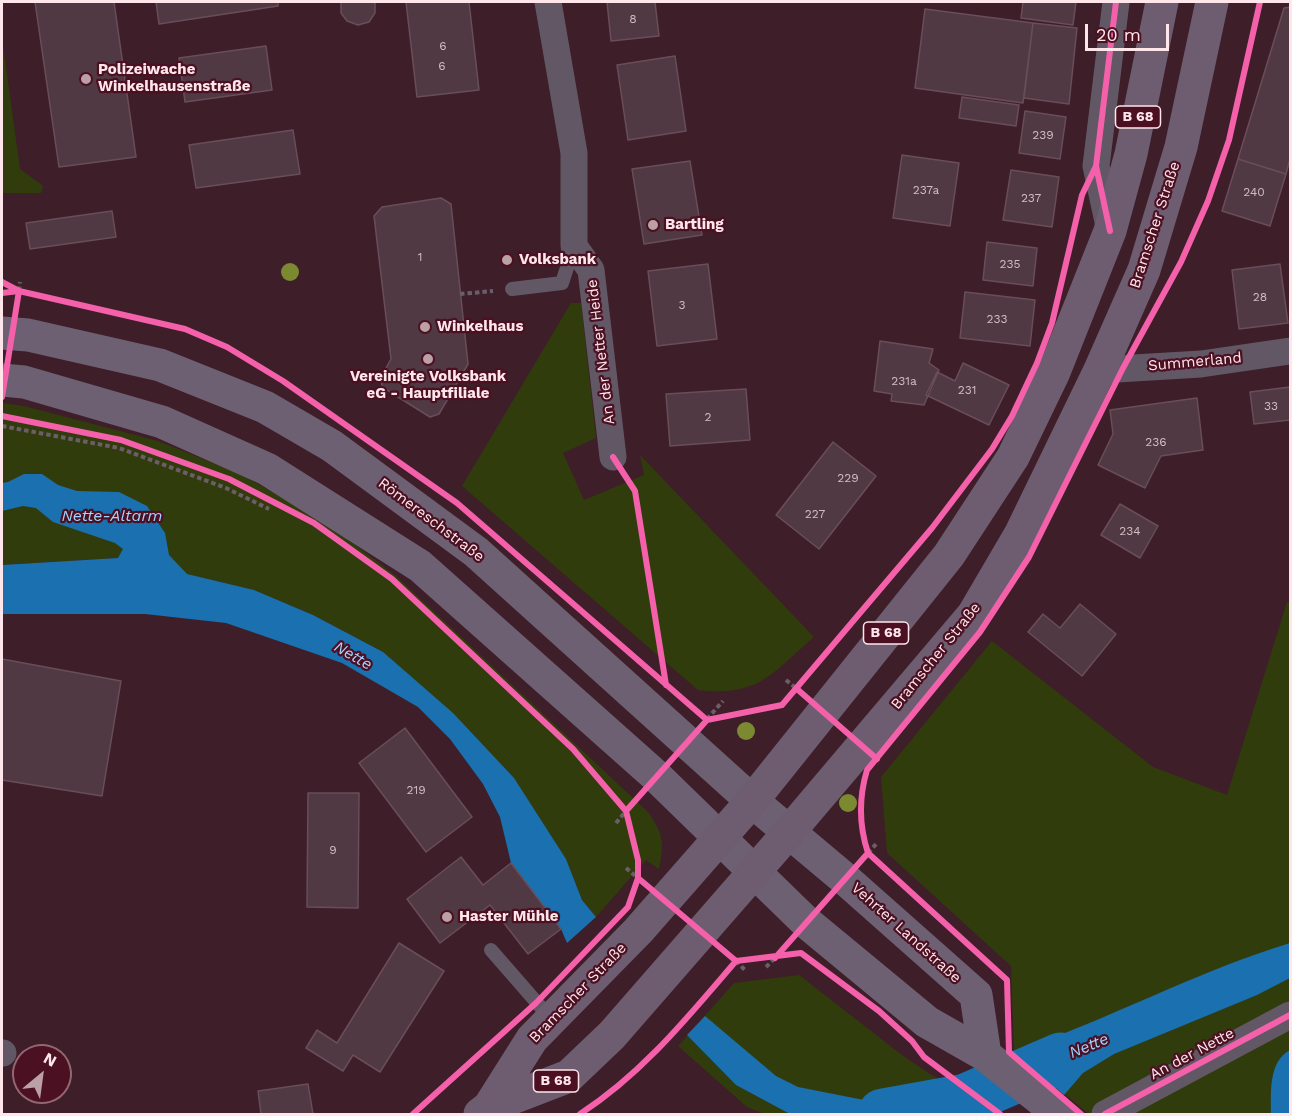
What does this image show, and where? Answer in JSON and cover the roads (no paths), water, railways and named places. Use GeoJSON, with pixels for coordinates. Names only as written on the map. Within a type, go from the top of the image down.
{"type":"FeatureCollection","features":[{"type":"Feature","properties":{"kind":"main road","name":"Bramscher Straße"},"geometry":{"type":"LineString","coordinates":[[484,1111],[532,1039],[638,931],[752,801],[949,555],[1013,457],[1054,372],[1110,231],[1131,154],[1162,2]]}},
{"type":"Feature","properties":{"kind":"main road","name":"Bramscher Straße"},"geometry":{"type":"LineString","coordinates":[[484,1111],[569,1076],[612,1035],[754,873],[973,615],[1021,533],[1100,369],[1144,270],[1181,147],[1212,2]]}},
{"type":"Feature","properties":{"kind":"main road","name":"Römereschstraße"},"geometry":{"type":"LineString","coordinates":[[2,333],[28,335],[160,365],[265,406],[332,447],[476,552],[789,832]]}},
{"type":"Feature","properties":{"kind":"main road"},"geometry":{"type":"LineString","coordinates":[[2,380],[24,382],[162,422],[267,469],[340,513],[420,566],[503,637],[656,776],[806,922],[927,1022],[990,1059],[1052,1109]]}},
{"type":"Feature","properties":{"kind":"main road","name":"Vehrter Landstraße"},"geometry":{"type":"LineString","coordinates":[[789,832],[976,995],[990,1059]]}},
{"type":"Feature","properties":{"kind":"street"},"geometry":{"type":"LineString","coordinates":[[548,2],[574,153],[574,246]]}},
{"type":"Feature","properties":{"kind":"street"},"geometry":{"type":"LineString","coordinates":[[1110,231],[1096,166],[1116,2]]}},
{"type":"Feature","properties":{"kind":"street","name":"An der Netter Heide"},"geometry":{"type":"LineString","coordinates":[[574,246],[591,270],[613,458]]}},
{"type":"Feature","properties":{"kind":"street","name":"Summerland"},"geometry":{"type":"LineString","coordinates":[[1100,369],[1201,364],[1290,351]]}},
{"type":"Feature","properties":{"kind":"street","name":"An der Nette"},"geometry":{"type":"LineString","coordinates":[[1105,1114],[1290,1015]]}},
{"type":"Feature","properties":{"kind":"lane"},"geometry":{"type":"LineString","coordinates":[[512,289],[562,283],[574,246]]}},
{"type":"Feature","properties":{"kind":"lane"},"geometry":{"type":"LineString","coordinates":[[491,950],[552,1020]]}},
{"type":"Feature","properties":{"kind":"water","name":"Nette-Altarm"},"geometry":{"type":"Polygon","coordinates":[[[24,474],[42,474],[58,485],[77,491],[119,492],[147,506],[165,533],[169,555],[187,574],[254,590],[313,615],[383,652],[453,713],[514,778],[566,859],[582,900],[596,917],[567,943],[561,929],[511,863],[500,817],[483,784],[450,739],[418,707],[342,663],[226,623],[145,614],[2,614],[2,565],[118,558],[123,549],[115,543],[53,522],[36,508],[23,506],[2,511],[2,483],[24,474]]]}},
{"type":"Feature","properties":{"kind":"water"},"geometry":{"type":"Polygon","coordinates":[[[1290,943],[1290,978],[1257,995],[1114,1054],[1083,1073],[1064,1095],[1014,1052],[1083,1026],[1220,968],[1290,943]]]}},
{"type":"Feature","properties":{"kind":"water"},"geometry":{"type":"Polygon","coordinates":[[[705,1016],[776,1076],[798,1087],[869,1101],[923,1090],[943,1082],[986,1113],[790,1114],[736,1085],[687,1035],[705,1016]]]}},
{"type":"Feature","properties":{"kind":"water"},"geometry":{"type":"Polygon","coordinates":[[[1290,1050],[1290,1114],[1271,1114],[1274,1070],[1283,1055],[1290,1050]]]}},
{"type":"Feature","properties":{"kind":"waterway","name":"Nette"},"geometry":{"type":"LineString","coordinates":[[883,1114],[966,1099],[1061,1058]]}},
{"type":"Feature","properties":{"kind":"place","name":"Polizeiwache Winkelhausenstraße"},"geometry":{"type":"Point","coordinates":[86,79]}},
{"type":"Feature","properties":{"kind":"place","name":"Bartling"},"geometry":{"type":"Point","coordinates":[653,225]}},
{"type":"Feature","properties":{"kind":"place","name":"Volksbank"},"geometry":{"type":"Point","coordinates":[507,260]}},
{"type":"Feature","properties":{"kind":"place","name":"Winkelhaus"},"geometry":{"type":"Point","coordinates":[425,327]}},
{"type":"Feature","properties":{"kind":"place","name":"Vereinigte Volksbank eG - Hauptfiliale"},"geometry":{"type":"Point","coordinates":[428,359]}},
{"type":"Feature","properties":{"kind":"place","name":"Haster Mühle"},"geometry":{"type":"Point","coordinates":[447,917]}}]}
